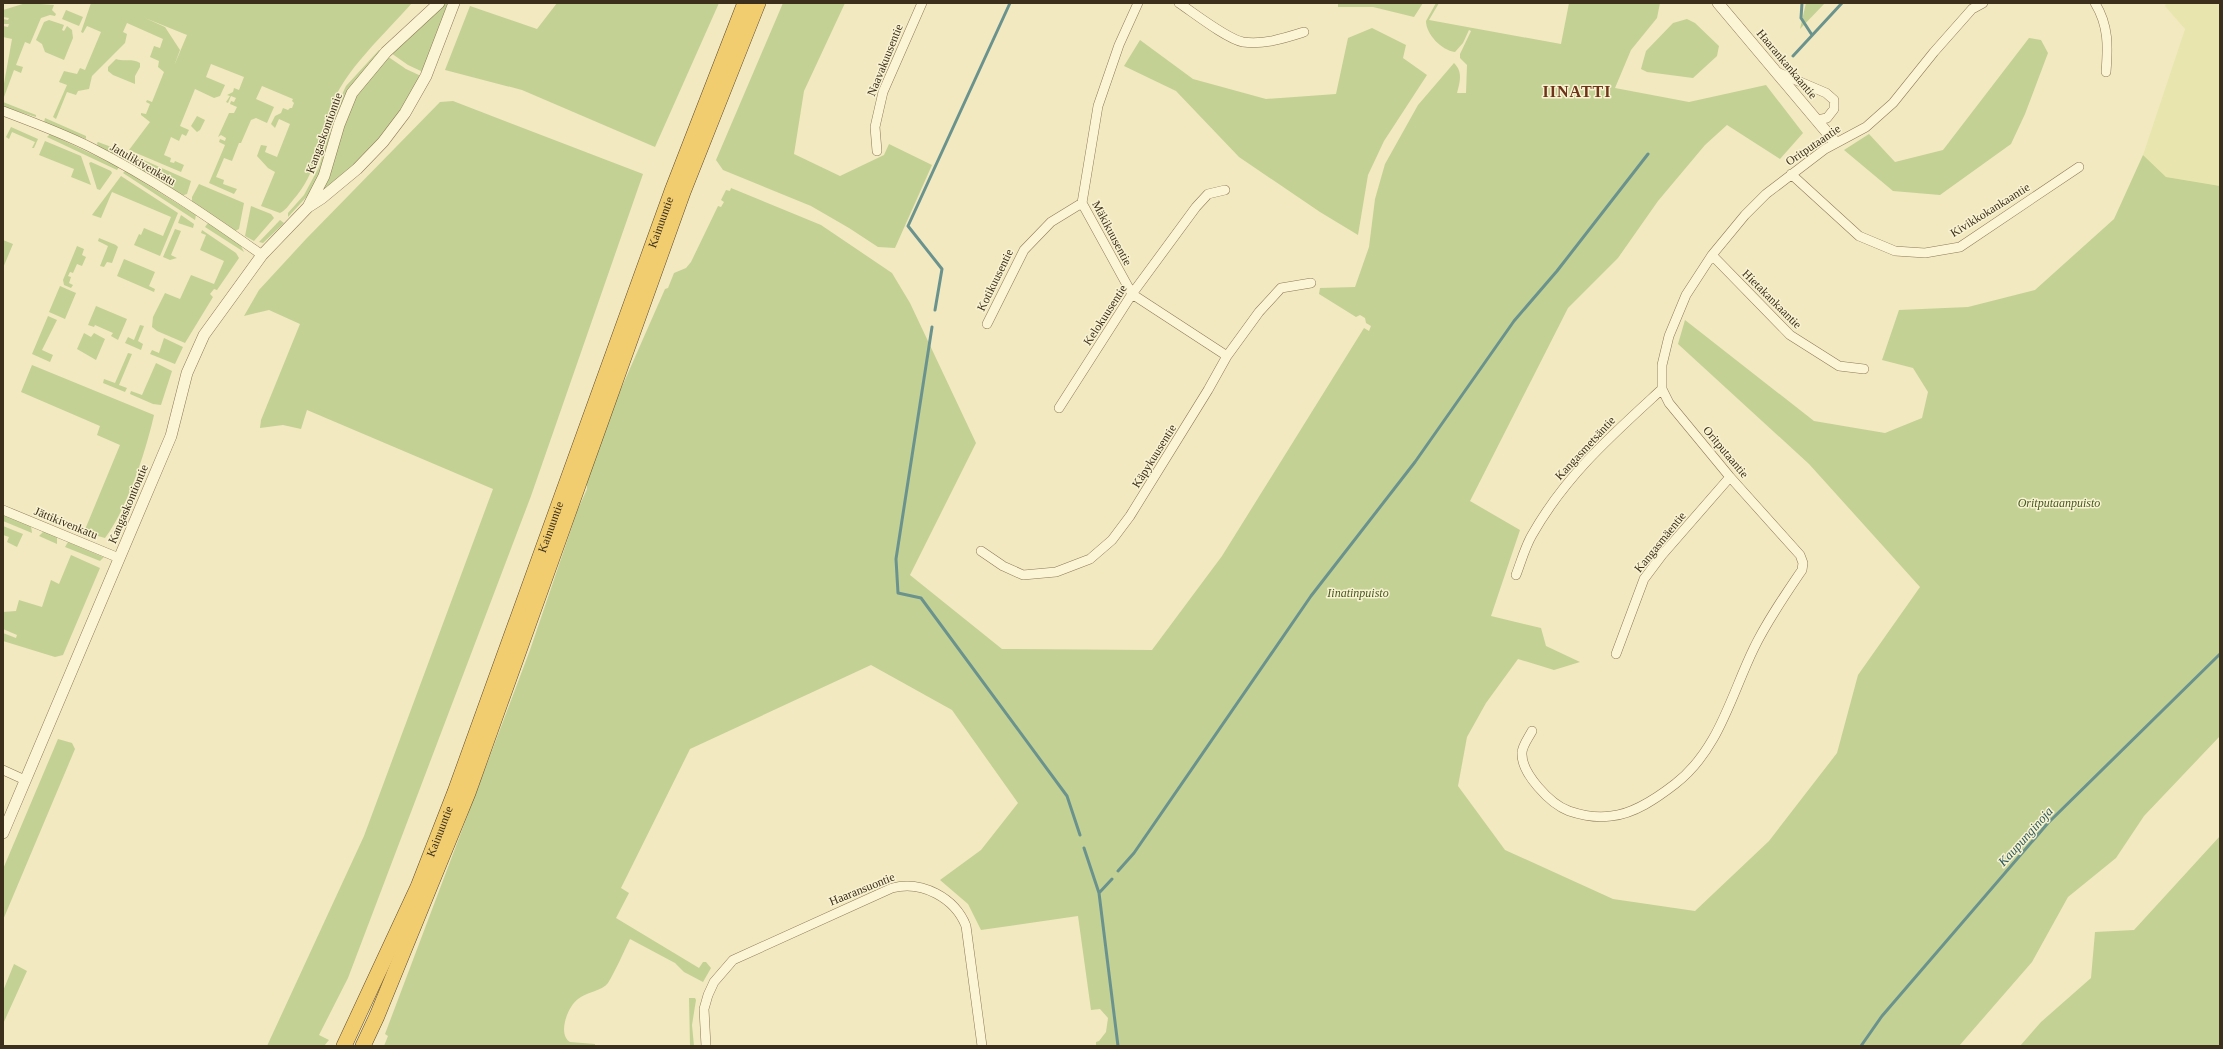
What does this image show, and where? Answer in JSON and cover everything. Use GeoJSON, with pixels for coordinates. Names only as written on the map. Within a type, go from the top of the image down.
{"type":"FeatureCollection","features":[{"type":"Feature","properties":{"kind":"highway","name":"Kainuuntie"},"geometry":{"type":"LineString","coordinates":[[344,1046],[418,887],[455,792],[672,191],[745,3]]}},
{"type":"Feature","properties":{"kind":"highway","name":"Kainuuntie"},"geometry":{"type":"LineString","coordinates":[[363,1046],[377,1016],[468,793],[683,192],[758,3]]}},
{"type":"Feature","properties":{"kind":"street","name":"Kangaskontiontie"},"geometry":{"type":"LineString","coordinates":[[308,207],[324,176],[352,93],[386,52],[439,3]]}},
{"type":"Feature","properties":{"kind":"street","name":"Kangaskontiontie"},"geometry":{"type":"LineString","coordinates":[[3,833],[171,436],[187,373],[204,335],[262,255],[308,207],[322,198],[357,169],[384,142],[406,113],[426,76],[454,3]]}},
{"type":"Feature","properties":{"kind":"street","name":"Naavakuusentie"},"geometry":{"type":"LineString","coordinates":[[877,151],[875,127],[883,92],[922,3]]}},
{"type":"Feature","properties":{"kind":"street","name":"Mäkikuusentie"},"geometry":{"type":"LineString","coordinates":[[1138,3],[1119,45],[1098,106],[1082,203],[1132,294],[1227,356]]}},
{"type":"Feature","properties":{"kind":"street"},"geometry":{"type":"LineString","coordinates":[[1179,3],[1228,35],[1242,42],[1279,40],[1304,32]]}},
{"type":"Feature","properties":{"kind":"street","name":"Haarankankaantie"},"geometry":{"type":"LineString","coordinates":[[1718,3],[1835,142]]}},
{"type":"Feature","properties":{"kind":"street","name":"Oritputaantie"},"geometry":{"type":"LineString","coordinates":[[1532,731],[1522,752],[1526,773],[1550,799],[1568,810],[1585,815],[1611,816],[1641,807],[1682,779],[1707,752],[1721,726],[1755,646],[1802,570],[1803,563],[1800,555],[1730,477],[1669,403],[1662,389],[1662,365],[1669,336],[1686,295],[1712,255],[1745,215],[1791,174],[1835,142],[1866,127],[1893,103],[1934,52],[1972,9],[1984,3]]}},
{"type":"Feature","properties":{"kind":"street"},"geometry":{"type":"LineString","coordinates":[[2095,3],[2102,14],[2106,29],[2108,45],[2106,72]]}},
{"type":"Feature","properties":{"kind":"street"},"geometry":{"type":"LineString","coordinates":[[1777,72],[1826,93],[1834,100],[1834,109],[1827,118],[1817,120]]}},
{"type":"Feature","properties":{"kind":"street","name":"Jatulikivenkatu"},"geometry":{"type":"LineString","coordinates":[[3,111],[53,130],[126,166],[186,203],[262,255]]}},
{"type":"Feature","properties":{"kind":"street","name":"Kivikkokankaantie"},"geometry":{"type":"LineString","coordinates":[[1791,174],[1859,236],[1895,251],[1925,253],[1960,246],[2079,167]]}},
{"type":"Feature","properties":{"kind":"street","name":"Kelokuusentie"},"geometry":{"type":"LineString","coordinates":[[1059,408],[1132,294],[1208,194],[1225,190]]}},
{"type":"Feature","properties":{"kind":"street","name":"Kotikuusentie"},"geometry":{"type":"LineString","coordinates":[[987,324],[1024,250],[1051,222],[1082,203]]}},
{"type":"Feature","properties":{"kind":"street","name":"Hietakankaantie"},"geometry":{"type":"LineString","coordinates":[[1712,255],[1790,335],[1839,366],[1864,369]]}},
{"type":"Feature","properties":{"kind":"street","name":"Käpykuusentie"},"geometry":{"type":"LineString","coordinates":[[981,551],[1003,566],[1023,575],[1056,572],[1090,559],[1112,540],[1130,516],[1208,390],[1227,356],[1259,312],[1281,288],[1311,283]]}},
{"type":"Feature","properties":{"kind":"street","name":"Kangasmetsäntie"},"geometry":{"type":"LineString","coordinates":[[1516,575],[1532,536],[1570,478],[1600,445],[1662,389]]}},
{"type":"Feature","properties":{"kind":"street","name":"Kangasmäentie"},"geometry":{"type":"LineString","coordinates":[[1616,654],[1644,579],[1662,555],[1730,477]]}},
{"type":"Feature","properties":{"kind":"street","name":"Jättikivenkatu"},"geometry":{"type":"LineString","coordinates":[[3,510],[119,558]]}},
{"type":"Feature","properties":{"kind":"street"},"geometry":{"type":"LineString","coordinates":[[3,770],[25,780]]}},
{"type":"Feature","properties":{"kind":"street","name":"Haaransuontie"},"geometry":{"type":"LineString","coordinates":[[706,1046],[703,1024],[706,1002],[714,982],[734,960],[892,888],[910,885],[927,888],[955,908],[962,916],[966,926],[982,1046]]}},
{"type":"Feature","properties":{"kind":"shaded area"},"geometry":{"type":"Polygon","coordinates":[[[2166,3],[2220,3],[2220,186],[2166,177],[2143,155],[2185,29],[2165,6],[2166,3]]]}},
{"type":"Feature","properties":{"kind":"green space"},"geometry":{"type":"Polygon","coordinates":[[[26,3],[54,5],[52,10],[56,14],[55,16],[50,15],[41,18],[30,44],[25,42],[16,65],[23,67],[21,73],[14,70],[4,97],[3,89],[12,39],[3,37],[3,26],[8,27],[9,24],[3,24],[3,19],[8,20],[9,18],[3,17],[3,10],[26,3]]]}},
{"type":"Feature","properties":{"kind":"green space"},"geometry":{"type":"Polygon","coordinates":[[[91,3],[412,3],[366,53],[345,80],[331,108],[317,157],[308,179],[284,211],[280,213],[261,206],[275,172],[268,168],[257,156],[261,145],[267,146],[265,152],[277,157],[290,124],[279,119],[275,128],[271,124],[275,116],[281,113],[283,108],[288,110],[292,108],[294,103],[292,101],[293,99],[262,86],[256,99],[274,107],[267,123],[256,118],[251,120],[241,143],[239,143],[232,161],[224,158],[216,177],[224,180],[223,184],[237,189],[234,194],[209,183],[225,145],[219,142],[220,139],[225,141],[226,138],[221,135],[218,137],[229,113],[234,113],[237,107],[230,104],[231,101],[234,102],[236,98],[231,96],[228,103],[226,102],[230,96],[227,95],[233,92],[234,88],[239,90],[244,77],[211,64],[206,77],[225,85],[220,96],[214,98],[195,89],[180,126],[189,130],[186,136],[182,134],[179,141],[171,137],[164,155],[171,158],[170,162],[174,163],[175,161],[184,165],[181,172],[129,150],[150,122],[141,115],[141,113],[146,114],[150,104],[146,102],[147,100],[152,102],[164,72],[158,67],[159,61],[150,57],[154,46],[160,48],[163,39],[127,23],[123,32],[127,34],[125,43],[92,76],[89,89],[78,91],[76,95],[67,92],[56,119],[53,117],[67,85],[59,82],[64,71],[77,74],[80,68],[85,70],[101,32],[87,26],[83,33],[81,32],[91,3]],[[145,18],[165,27],[180,50],[174,66],[187,35],[145,18]]]}},
{"type":"Feature","properties":{"kind":"green space"},"geometry":{"type":"Polygon","coordinates":[[[442,3],[452,3],[423,72],[408,65],[391,53],[442,3]]]}},
{"type":"Feature","properties":{"kind":"green space"},"geometry":{"type":"Polygon","coordinates":[[[557,3],[719,3],[655,147],[522,90],[445,70],[470,6],[537,29],[557,3]]]}},
{"type":"Feature","properties":{"kind":"green space"},"geometry":{"type":"Polygon","coordinates":[[[783,3],[845,3],[804,91],[794,154],[840,176],[884,155],[889,144],[932,165],[895,248],[878,247],[811,206],[723,170],[716,160],[783,3]]]}},
{"type":"Feature","properties":{"kind":"green space"},"geometry":{"type":"Polygon","coordinates":[[[1338,3],[1423,3],[1414,17],[1373,7],[1338,7],[1338,3]]]}},
{"type":"Feature","properties":{"kind":"green space"},"geometry":{"type":"Polygon","coordinates":[[[1436,3],[1439,3],[1429,20],[1561,44],[1569,3],[1660,3],[1657,18],[1631,50],[1615,88],[1689,102],[1766,85],[1803,133],[1780,159],[1727,125],[1705,145],[1658,201],[1618,258],[1568,308],[1470,501],[1520,530],[1491,616],[1541,628],[1546,646],[1580,662],[1554,670],[1518,659],[1486,703],[1467,737],[1458,786],[1505,850],[1613,899],[1695,911],[1769,841],[1837,753],[1858,675],[1920,587],[1809,464],[1678,344],[1685,320],[1814,421],[1885,433],[1922,418],[1928,392],[1913,368],[1882,360],[1899,310],[1968,307],[2035,290],[2114,219],[2143,155],[2166,177],[2220,186],[2220,736],[2144,816],[2116,858],[2068,897],[2032,962],[1959,1046],[1096,1046],[1096,1042],[1099,1041],[1106,1032],[1108,1018],[1100,1009],[1091,1010],[1078,916],[981,930],[968,904],[940,880],[981,850],[1018,803],[952,710],[871,665],[690,749],[621,888],[629,893],[616,918],[699,968],[703,962],[706,962],[711,968],[703,982],[684,972],[675,963],[630,939],[608,983],[602,988],[578,999],[574,1003],[565,1020],[564,1033],[570,1042],[595,1044],[595,1046],[384,1046],[388,1036],[385,1034],[530,650],[578,509],[587,489],[587,480],[617,398],[665,289],[668,288],[674,273],[686,268],[691,262],[718,206],[721,207],[724,202],[721,200],[726,190],[730,191],[731,188],[821,225],[892,273],[910,303],[976,443],[910,575],[1002,649],[1152,650],[1222,556],[1364,328],[1369,331],[1371,326],[1366,323],[1365,318],[1360,315],[1356,317],[1319,294],[1320,288],[1355,287],[1369,247],[1375,199],[1385,164],[1418,105],[1454,63],[1460,73],[1457,93],[1466,93],[1467,65],[1460,58],[1460,54],[1471,31],[1469,30],[1463,43],[1455,52],[1450,51],[1435,41],[1431,36],[1426,21],[1436,3]]]}},
{"type":"Feature","properties":{"kind":"green space"},"geometry":{"type":"Polygon","coordinates":[[[1806,3],[1825,3],[1800,29],[1806,3]]]}},
{"type":"Feature","properties":{"kind":"green space"},"geometry":{"type":"Polygon","coordinates":[[[66,10],[83,17],[79,26],[62,19],[66,10]]]}},
{"type":"Feature","properties":{"kind":"green space"},"geometry":{"type":"Polygon","coordinates":[[[1687,19],[1695,23],[1719,46],[1717,56],[1693,78],[1647,72],[1641,69],[1646,51],[1673,23],[1687,19]]]}},
{"type":"Feature","properties":{"kind":"green space"},"geometry":{"type":"Polygon","coordinates":[[[49,20],[64,25],[62,30],[64,31],[67,26],[72,30],[73,38],[64,60],[45,52],[42,44],[36,40],[44,22],[49,20]]]}},
{"type":"Feature","properties":{"kind":"green space"},"geometry":{"type":"Polygon","coordinates":[[[1372,28],[1406,45],[1403,58],[1427,75],[1384,141],[1368,175],[1358,235],[1320,212],[1239,157],[1176,91],[1124,66],[1140,40],[1193,79],[1266,99],[1336,94],[1348,38],[1372,28]]]}},
{"type":"Feature","properties":{"kind":"green space"},"geometry":{"type":"Polygon","coordinates":[[[2029,38],[2041,40],[2048,53],[2025,114],[2011,144],[1940,195],[1893,191],[1844,150],[1869,134],[1895,162],[1943,150],[2029,38]]]}},
{"type":"Feature","properties":{"kind":"green space"},"geometry":{"type":"Polygon","coordinates":[[[379,50],[383,53],[368,68],[312,191],[288,217],[288,213],[304,195],[319,167],[336,107],[346,86],[379,50]]]}},
{"type":"Feature","properties":{"kind":"green space"},"geometry":{"type":"Polygon","coordinates":[[[387,56],[406,69],[421,76],[403,111],[355,166],[318,196],[355,95],[387,56]]]}},
{"type":"Feature","properties":{"kind":"green space"},"geometry":{"type":"Polygon","coordinates":[[[116,59],[140,63],[140,67],[135,76],[135,84],[113,75],[108,71],[108,67],[116,59]]]}},
{"type":"Feature","properties":{"kind":"green space"},"geometry":{"type":"Polygon","coordinates":[[[453,101],[643,174],[531,496],[348,978],[319,1035],[329,1040],[324,1046],[267,1046],[364,836],[493,489],[307,410],[301,429],[283,425],[260,428],[261,420],[300,324],[269,310],[244,316],[259,290],[306,239],[440,102],[453,101]]]}},
{"type":"Feature","properties":{"kind":"green space"},"geometry":{"type":"Polygon","coordinates":[[[3,102],[36,115],[36,117],[3,107],[3,102]]]}},
{"type":"Feature","properties":{"kind":"green space"},"geometry":{"type":"Polygon","coordinates":[[[197,116],[205,120],[200,130],[197,132],[191,126],[197,116]]]}},
{"type":"Feature","properties":{"kind":"green space"},"geometry":{"type":"Polygon","coordinates":[[[45,118],[86,136],[86,139],[44,123],[45,118]]]}},
{"type":"Feature","properties":{"kind":"green space"},"geometry":{"type":"Polygon","coordinates":[[[11,127],[38,139],[34,148],[32,148],[35,142],[12,132],[9,139],[6,137],[11,127]]]}},
{"type":"Feature","properties":{"kind":"green space"},"geometry":{"type":"Polygon","coordinates":[[[50,134],[119,167],[117,170],[47,137],[50,134]]]}},
{"type":"Feature","properties":{"kind":"green space"},"geometry":{"type":"Polygon","coordinates":[[[45,141],[81,156],[91,185],[71,177],[74,169],[39,155],[45,141]]]}},
{"type":"Feature","properties":{"kind":"green space"},"geometry":{"type":"Polygon","coordinates":[[[98,142],[130,154],[130,156],[127,161],[98,147],[98,142]]]}},
{"type":"Feature","properties":{"kind":"green space"},"geometry":{"type":"Polygon","coordinates":[[[137,157],[191,181],[187,194],[181,196],[132,164],[137,157]]]}},
{"type":"Feature","properties":{"kind":"green space"},"geometry":{"type":"Polygon","coordinates":[[[91,162],[111,171],[112,173],[100,190],[97,189],[89,163],[91,162]]]}},
{"type":"Feature","properties":{"kind":"green space"},"geometry":{"type":"Polygon","coordinates":[[[125,171],[196,215],[195,220],[123,173],[125,171]]]}},
{"type":"Feature","properties":{"kind":"green space"},"geometry":{"type":"Polygon","coordinates":[[[121,176],[178,213],[160,256],[134,245],[139,234],[141,235],[144,228],[163,236],[171,217],[112,192],[101,218],[92,215],[121,176]]]}},
{"type":"Feature","properties":{"kind":"green space"},"geometry":{"type":"Polygon","coordinates":[[[199,184],[244,203],[239,229],[235,231],[192,202],[192,197],[199,184]]]}},
{"type":"Feature","properties":{"kind":"green space"},"geometry":{"type":"Polygon","coordinates":[[[251,206],[271,214],[274,218],[254,241],[245,236],[251,206]]]}},
{"type":"Feature","properties":{"kind":"green space"},"geometry":{"type":"Polygon","coordinates":[[[181,215],[194,224],[193,228],[178,223],[181,215]]]}},
{"type":"Feature","properties":{"kind":"green space"},"geometry":{"type":"Polygon","coordinates":[[[280,220],[284,223],[263,243],[259,242],[280,220]]]}},
{"type":"Feature","properties":{"kind":"green space"},"geometry":{"type":"Polygon","coordinates":[[[208,223],[240,244],[244,252],[205,227],[208,223]]]}},
{"type":"Feature","properties":{"kind":"green space"},"geometry":{"type":"Polygon","coordinates":[[[175,229],[181,231],[171,255],[177,258],[170,260],[163,257],[175,229]]]}},
{"type":"Feature","properties":{"kind":"green space"},"geometry":{"type":"Polygon","coordinates":[[[202,230],[236,253],[239,258],[217,290],[214,289],[210,294],[213,297],[185,343],[157,331],[152,327],[153,317],[165,293],[180,299],[191,275],[214,284],[224,261],[200,250],[206,235],[201,233],[202,230]]]}},
{"type":"Feature","properties":{"kind":"green space"},"geometry":{"type":"Polygon","coordinates":[[[99,238],[118,247],[112,263],[107,262],[104,267],[100,266],[108,246],[98,241],[99,238]]]}},
{"type":"Feature","properties":{"kind":"green space"},"geometry":{"type":"Polygon","coordinates":[[[3,240],[13,244],[3,268],[3,240]]]}},
{"type":"Feature","properties":{"kind":"green space"},"geometry":{"type":"Polygon","coordinates":[[[77,246],[84,249],[82,255],[86,257],[82,266],[77,264],[73,273],[70,272],[68,276],[71,277],[69,283],[73,285],[71,288],[64,285],[63,280],[77,246]]]}},
{"type":"Feature","properties":{"kind":"green space"},"geometry":{"type":"Polygon","coordinates":[[[124,259],[155,272],[149,286],[155,289],[154,292],[117,276],[124,259]]]}},
{"type":"Feature","properties":{"kind":"green space"},"geometry":{"type":"Polygon","coordinates":[[[60,286],[76,293],[65,319],[49,312],[60,286]]]}},
{"type":"Feature","properties":{"kind":"green space"},"geometry":{"type":"Polygon","coordinates":[[[96,306],[127,319],[118,340],[111,336],[113,333],[95,325],[94,327],[88,325],[96,306]]]}},
{"type":"Feature","properties":{"kind":"green space"},"geometry":{"type":"Polygon","coordinates":[[[48,316],[57,320],[42,350],[53,355],[50,362],[32,354],[48,316]]]}},
{"type":"Feature","properties":{"kind":"green space"},"geometry":{"type":"Polygon","coordinates":[[[140,325],[144,326],[138,341],[143,344],[141,350],[125,343],[128,337],[134,340],[140,325]]]}},
{"type":"Feature","properties":{"kind":"green space"},"geometry":{"type":"Polygon","coordinates":[[[84,333],[91,337],[94,333],[105,339],[96,360],[77,349],[84,333]]]}},
{"type":"Feature","properties":{"kind":"green space"},"geometry":{"type":"Polygon","coordinates":[[[164,338],[183,347],[175,364],[150,354],[152,350],[159,353],[164,338]]]}},
{"type":"Feature","properties":{"kind":"green space"},"geometry":{"type":"Polygon","coordinates":[[[128,353],[132,354],[119,385],[127,388],[125,392],[103,383],[104,379],[115,383],[128,353]]]}},
{"type":"Feature","properties":{"kind":"green space"},"geometry":{"type":"Polygon","coordinates":[[[156,363],[172,371],[161,405],[153,404],[130,394],[131,391],[142,395],[156,363]]]}},
{"type":"Feature","properties":{"kind":"green space"},"geometry":{"type":"Polygon","coordinates":[[[32,365],[154,415],[135,479],[121,512],[105,538],[84,532],[120,445],[97,435],[100,426],[21,392],[32,365]]]}},
{"type":"Feature","properties":{"kind":"green space"},"geometry":{"type":"Polygon","coordinates":[[[3,514],[31,526],[32,533],[3,521],[3,514]]]}},
{"type":"Feature","properties":{"kind":"green space"},"geometry":{"type":"Polygon","coordinates":[[[3,526],[23,534],[17,547],[7,542],[9,537],[3,535],[3,526]]]}},
{"type":"Feature","properties":{"kind":"green space"},"geometry":{"type":"Polygon","coordinates":[[[44,531],[57,537],[57,544],[39,536],[44,531]]]}},
{"type":"Feature","properties":{"kind":"green space"},"geometry":{"type":"Polygon","coordinates":[[[68,542],[104,557],[100,561],[65,547],[68,542]]]}},
{"type":"Feature","properties":{"kind":"green space"},"geometry":{"type":"Polygon","coordinates":[[[71,555],[100,568],[63,655],[55,657],[3,641],[3,633],[16,638],[17,635],[3,629],[3,612],[16,611],[19,600],[42,607],[51,580],[59,584],[71,555]]]}},
{"type":"Feature","properties":{"kind":"green space"},"geometry":{"type":"Polygon","coordinates":[[[58,739],[72,743],[75,749],[3,920],[3,869],[58,739]]]}},
{"type":"Feature","properties":{"kind":"green space"},"geometry":{"type":"Polygon","coordinates":[[[2220,836],[2220,1046],[2020,1046],[2041,1022],[2091,978],[2095,932],[2134,930],[2220,836]]]}},
{"type":"Feature","properties":{"kind":"green space"},"geometry":{"type":"Polygon","coordinates":[[[14,964],[27,971],[3,1024],[3,991],[14,964]]]}},
{"type":"Feature","properties":{"kind":"green space"},"geometry":{"type":"Polygon","coordinates":[[[689,998],[695,998],[696,1000],[692,1025],[694,1046],[644,1046],[690,1045],[689,998]]]}},
{"type":"Feature","properties":{"kind":"waterway"},"geometry":{"type":"LineString","coordinates":[[935,310],[942,269],[908,226],[1010,3]]}},
{"type":"Feature","properties":{"kind":"waterway"},"geometry":{"type":"LineString","coordinates":[[1802,3],[1801,18],[1812,35]]}},
{"type":"Feature","properties":{"kind":"waterway"},"geometry":{"type":"LineString","coordinates":[[1793,56],[1842,3]]}},
{"type":"Feature","properties":{"kind":"waterway"},"geometry":{"type":"LineString","coordinates":[[1118,871],[1134,853],[1311,596],[1415,462],[1514,321],[1557,271],[1648,154]]}},
{"type":"Feature","properties":{"kind":"waterway"},"geometry":{"type":"LineString","coordinates":[[932,327],[896,559],[898,593],[921,598],[1067,796],[1080,835]]}},
{"type":"Feature","properties":{"kind":"waterway","name":"Kaupunginoja"},"geometry":{"type":"LineString","coordinates":[[1861,1046],[1882,1016],[2048,823],[2220,654]]}},
{"type":"Feature","properties":{"kind":"waterway"},"geometry":{"type":"LineString","coordinates":[[1084,848],[1099,893]]}},
{"type":"Feature","properties":{"kind":"waterway"},"geometry":{"type":"LineString","coordinates":[[1112,879],[1099,893],[1118,1046]]}},
{"type":"Feature","properties":{"kind":"district","name":"IINATTI"},"geometry":{"type":"Point","coordinates":[1577,91]}},
{"type":"Feature","properties":{"kind":"park label","name":"Oritputaanpuisto"},"geometry":{"type":"Point","coordinates":[2059,503]}},
{"type":"Feature","properties":{"kind":"park label","name":"Iinatinpuisto"},"geometry":{"type":"Point","coordinates":[1358,593]}}]}
